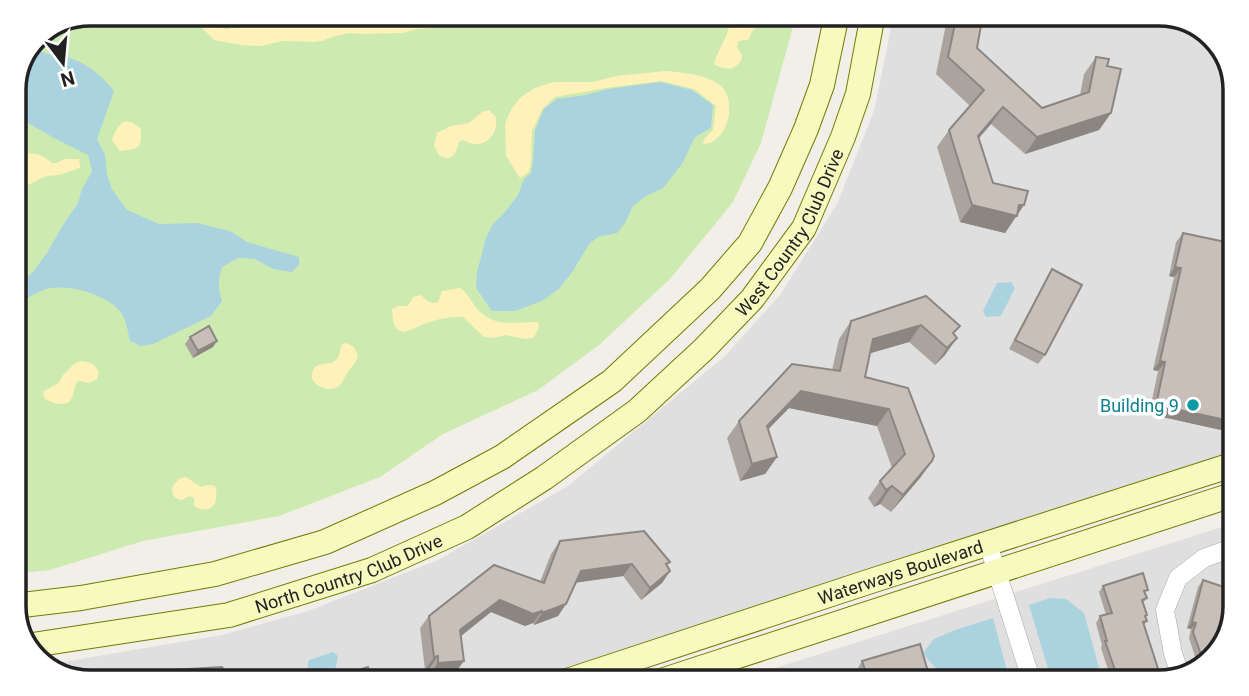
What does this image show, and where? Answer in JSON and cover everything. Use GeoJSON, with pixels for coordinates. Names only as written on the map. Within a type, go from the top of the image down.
{"type":"FeatureCollection","features":[{"type":"Feature","properties":{"kind":"street","name":"West Country Club Drive"},"geometry":{"type":"LineString","coordinates":[[611,381],[710,289],[750,243],[780,188],[806,129],[822,85],[834,26]]}},
{"type":"Feature","properties":{"kind":"street","name":"West Country Club Drive"},"geometry":{"type":"LineString","coordinates":[[637,411],[704,349],[752,299],[804,228],[843,137],[858,94],[871,26]]}},
{"type":"Feature","properties":{"kind":"street","name":"North Country Club Drive"},"geometry":{"type":"LineString","coordinates":[[26,605],[81,598],[215,574],[325,542],[435,493],[502,457],[611,381]]}},
{"type":"Feature","properties":{"kind":"street","name":"North Country Club Drive"},"geometry":{"type":"LineString","coordinates":[[39,644],[229,615],[372,570],[467,527],[544,478],[637,411]]}},
{"type":"Feature","properties":{"kind":"street","name":"Waterways Boulevard"},"geometry":{"type":"LineString","coordinates":[[601,670],[1223,468]]}},
{"type":"Feature","properties":{"kind":"street","name":"Waterways Boulevard"},"geometry":{"type":"LineString","coordinates":[[695,670],[1223,498]]}},
{"type":"Feature","properties":{"kind":"street"},"geometry":{"type":"LineString","coordinates":[[988,544],[1028,670]]}},
{"type":"Feature","properties":{"kind":"street"},"geometry":{"type":"LineString","coordinates":[[1178,667],[1165,610],[1178,578],[1204,558],[1223,551]]}},
{"type":"Feature","properties":{"kind":"shaded area"},"geometry":{"type":"Polygon","coordinates":[[[890,26],[1158,26],[1183,31],[1207,48],[1216,62],[1223,86],[1223,456],[559,670],[91,670],[74,668],[61,662],[222,635],[308,611],[438,560],[568,486],[725,356],[780,295],[837,204],[874,111],[890,26]]]}},
{"type":"Feature","properties":{"kind":"shaded area"},"geometry":{"type":"Polygon","coordinates":[[[1223,527],[1221,622],[1204,651],[1175,668],[769,670],[1223,527]]]}},
{"type":"Feature","properties":{"kind":"green space"},"geometry":{"type":"Polygon","coordinates":[[[91,26],[793,26],[761,143],[733,202],[671,278],[599,345],[538,390],[443,434],[380,477],[279,516],[143,541],[50,570],[26,573],[26,86],[33,62],[48,42],[66,31],[91,26]]]}},
{"type":"Feature","properties":{"kind":"sand"},"geometry":{"type":"Polygon","coordinates":[[[200,26],[227,29],[240,26],[439,26],[403,33],[350,33],[322,41],[283,41],[260,46],[214,40],[200,26]]]}},
{"type":"Feature","properties":{"kind":"sand"},"geometry":{"type":"Polygon","coordinates":[[[760,26],[752,31],[748,39],[739,41],[737,48],[742,57],[740,62],[726,69],[714,64],[729,27],[760,26]]]}},
{"type":"Feature","properties":{"kind":"sand"},"geometry":{"type":"Polygon","coordinates":[[[666,71],[709,79],[726,92],[729,101],[728,120],[719,136],[712,142],[703,144],[713,130],[716,106],[694,89],[661,81],[555,97],[543,108],[532,131],[529,172],[520,178],[506,156],[505,123],[521,97],[535,88],[553,82],[593,82],[616,76],[666,71]]]}},
{"type":"Feature","properties":{"kind":"sand"},"geometry":{"type":"Polygon","coordinates":[[[489,110],[496,117],[492,137],[479,144],[462,140],[451,157],[439,155],[434,145],[437,133],[451,126],[469,123],[482,112],[489,110]]]}},
{"type":"Feature","properties":{"kind":"sand"},"geometry":{"type":"Polygon","coordinates":[[[126,121],[141,129],[141,140],[136,148],[120,151],[112,140],[115,131],[126,121]]]}},
{"type":"Feature","properties":{"kind":"sand"},"geometry":{"type":"Polygon","coordinates":[[[26,154],[38,155],[52,163],[64,159],[79,159],[80,168],[46,176],[26,186],[26,154]]]}},
{"type":"Feature","properties":{"kind":"sand"},"geometry":{"type":"Polygon","coordinates":[[[460,288],[485,316],[506,323],[538,322],[539,328],[533,338],[525,339],[505,335],[484,337],[463,317],[440,319],[405,332],[395,327],[392,309],[408,306],[413,297],[421,295],[435,303],[442,291],[460,288]]]}},
{"type":"Feature","properties":{"kind":"sand"},"geometry":{"type":"Polygon","coordinates":[[[342,344],[354,347],[358,355],[355,363],[339,386],[328,389],[319,386],[312,379],[313,370],[318,365],[337,359],[342,344]]]}},
{"type":"Feature","properties":{"kind":"sand"},"geometry":{"type":"Polygon","coordinates":[[[81,361],[96,367],[99,373],[97,379],[89,383],[76,383],[68,403],[57,404],[45,399],[44,391],[59,383],[74,364],[81,361]]]}},
{"type":"Feature","properties":{"kind":"sand"},"geometry":{"type":"Polygon","coordinates":[[[186,477],[201,487],[215,486],[216,498],[213,506],[200,509],[194,506],[192,497],[181,500],[174,496],[173,485],[186,477]]]}},
{"type":"Feature","properties":{"kind":"water"},"geometry":{"type":"Polygon","coordinates":[[[40,50],[71,58],[85,65],[114,91],[97,139],[105,155],[112,189],[127,210],[159,224],[197,223],[230,231],[247,242],[299,257],[299,265],[292,272],[273,269],[255,259],[238,258],[222,267],[219,284],[222,301],[211,316],[153,344],[141,346],[130,341],[125,320],[116,307],[98,296],[77,289],[55,288],[46,289],[26,299],[26,278],[47,253],[78,203],[92,171],[88,155],[26,122],[28,74],[40,50]]]}},
{"type":"Feature","properties":{"kind":"water"},"geometry":{"type":"Polygon","coordinates":[[[660,82],[692,90],[713,105],[711,128],[695,137],[682,164],[663,188],[633,206],[617,233],[598,237],[589,244],[559,289],[542,301],[515,311],[492,311],[476,288],[477,272],[486,238],[493,224],[518,195],[524,179],[531,173],[535,130],[544,109],[557,99],[660,82]]]}},
{"type":"Feature","properties":{"kind":"water"},"geometry":{"type":"Polygon","coordinates":[[[1011,282],[1015,288],[1001,316],[986,317],[983,311],[997,283],[1011,282]]]}},
{"type":"Feature","properties":{"kind":"water"},"geometry":{"type":"Polygon","coordinates":[[[1050,598],[1066,599],[1084,613],[1100,670],[1048,670],[1029,605],[1050,598]]]}},
{"type":"Feature","properties":{"kind":"water"},"geometry":{"type":"Polygon","coordinates":[[[993,618],[1007,670],[938,670],[923,653],[934,639],[993,618]]]}},
{"type":"Feature","properties":{"kind":"water"},"geometry":{"type":"Polygon","coordinates":[[[333,652],[338,656],[335,670],[307,670],[309,660],[333,652]]]}},
{"type":"Feature","properties":{"kind":"building"},"geometry":{"type":"Polygon","coordinates":[[[954,26],[981,26],[977,48],[1042,108],[1089,92],[1096,57],[1109,59],[1107,66],[1121,69],[1111,113],[1037,137],[1003,107],[978,136],[993,183],[1028,191],[1024,205],[1019,205],[1017,216],[972,205],[949,130],[984,90],[948,57],[954,26]]]}},
{"type":"Feature","properties":{"kind":"building"},"geometry":{"type":"Polygon","coordinates":[[[1183,233],[1223,241],[1223,419],[1156,405],[1165,362],[1160,361],[1181,268],[1175,267],[1183,233]]]}},
{"type":"Feature","properties":{"kind":"building"},"geometry":{"type":"Polygon","coordinates":[[[1052,269],[1082,285],[1045,355],[1015,340],[1052,269]]]}},
{"type":"Feature","properties":{"kind":"building"},"geometry":{"type":"Polygon","coordinates":[[[926,296],[960,326],[953,333],[957,338],[947,348],[921,325],[873,339],[865,377],[908,388],[934,456],[903,495],[892,486],[886,490],[880,481],[905,454],[889,409],[801,391],[767,426],[777,457],[752,464],[739,421],[792,364],[840,371],[851,321],[926,296]]]}},
{"type":"Feature","properties":{"kind":"building"},"geometry":{"type":"Polygon","coordinates":[[[209,326],[217,341],[198,351],[190,337],[209,326]]]}},
{"type":"Feature","properties":{"kind":"building"},"geometry":{"type":"Polygon","coordinates":[[[644,531],[670,562],[666,564],[670,571],[650,588],[632,564],[581,571],[566,604],[533,614],[500,600],[460,630],[464,661],[438,663],[438,656],[434,657],[429,616],[494,565],[544,583],[560,541],[644,531]]]}},
{"type":"Feature","properties":{"kind":"building"},"geometry":{"type":"Polygon","coordinates":[[[1143,573],[1148,590],[1144,591],[1147,598],[1142,600],[1147,615],[1147,621],[1143,622],[1158,670],[1115,670],[1100,616],[1112,613],[1103,586],[1143,573]]]}},
{"type":"Feature","properties":{"kind":"building"},"geometry":{"type":"Polygon","coordinates":[[[1203,580],[1223,587],[1221,622],[1214,638],[1201,654],[1193,632],[1196,623],[1192,622],[1203,580]]]}},
{"type":"Feature","properties":{"kind":"building"},"geometry":{"type":"Polygon","coordinates":[[[920,644],[928,670],[865,670],[862,661],[920,644]]]}},
{"type":"Feature","properties":{"kind":"building"},"geometry":{"type":"Polygon","coordinates":[[[222,667],[224,670],[173,670],[222,667]]]}},
{"type":"Feature","properties":{"kind":"place","name":"Building 9"},"geometry":{"type":"Point","coordinates":[1193,405]}}]}
